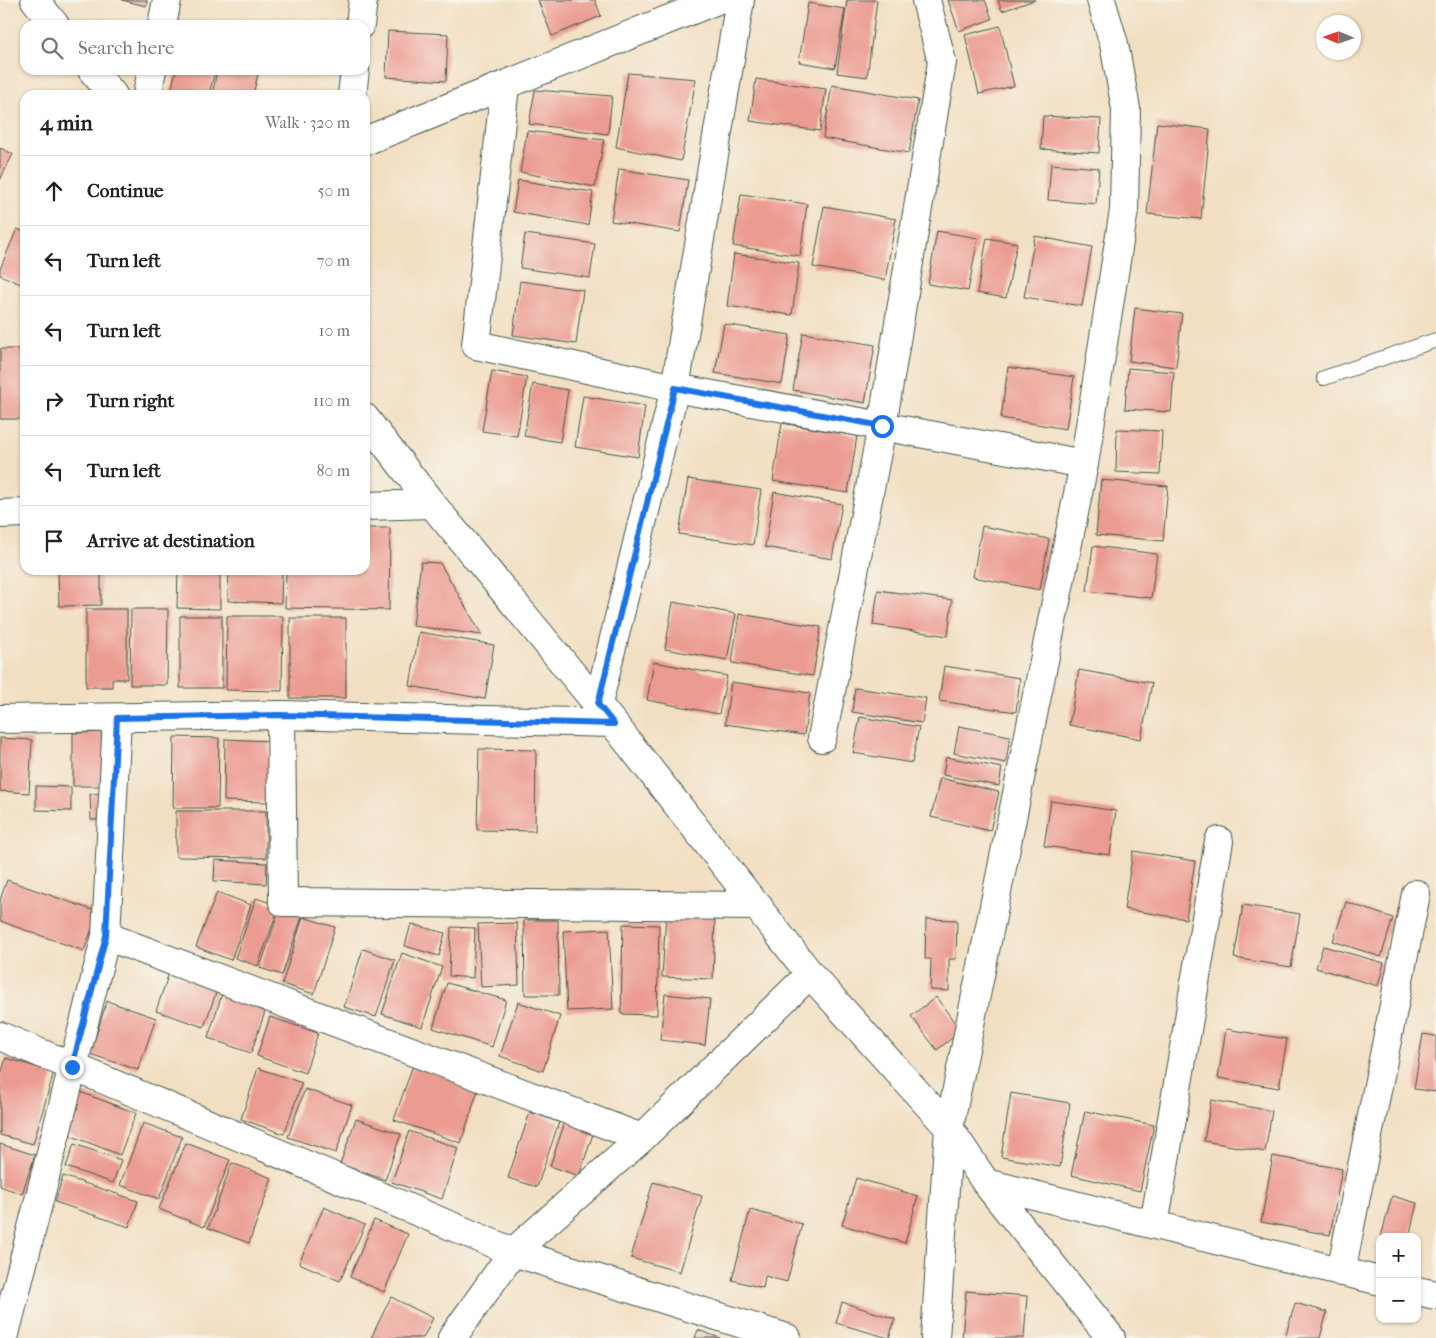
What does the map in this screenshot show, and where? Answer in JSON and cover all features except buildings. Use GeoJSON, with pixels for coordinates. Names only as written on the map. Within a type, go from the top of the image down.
{"type":"FeatureCollection","features":[{"type":"Feature","properties":{"kind":"street"},"geometry":{"type":"LineString","coordinates":[[35,0],[51,20]]}},
{"type":"Feature","properties":{"kind":"street"},"geometry":{"type":"LineString","coordinates":[[163,20],[167,0]]}},
{"type":"Feature","properties":{"kind":"street"},"geometry":{"type":"LineString","coordinates":[[361,20],[363,0]]}},
{"type":"Feature","properties":{"kind":"street"},"geometry":{"type":"LineString","coordinates":[[370,138],[505,86],[717,0]]}},
{"type":"Feature","properties":{"kind":"street"},"geometry":{"type":"LineString","coordinates":[[606,714],[675,388],[740,0]]}},
{"type":"Feature","properties":{"kind":"street"},"geometry":{"type":"LineString","coordinates":[[822,738],[882,426],[942,62],[926,0]]}},
{"type":"Feature","properties":{"kind":"street"},"geometry":{"type":"LineString","coordinates":[[936,1338],[949,1128],[1084,464],[1124,210],[1126,109],[1114,44],[1101,0]]}},
{"type":"Feature","properties":{"kind":"street"},"geometry":{"type":"LineString","coordinates":[[96,75],[109,90]]}},
{"type":"Feature","properties":{"kind":"street"},"geometry":{"type":"LineString","coordinates":[[148,90],[151,75]]}},
{"type":"Feature","properties":{"kind":"street"},"geometry":{"type":"LineString","coordinates":[[353,90],[354,75]]}},
{"type":"Feature","properties":{"kind":"street"},"geometry":{"type":"LineString","coordinates":[[505,86],[476,345],[675,388],[1084,464]]}},
{"type":"Feature","properties":{"kind":"street"},"geometry":{"type":"LineString","coordinates":[[370,424],[432,504],[606,714],[759,906],[810,974],[949,1128],[986,1182],[1111,1338]]}},
{"type":"Feature","properties":{"kind":"street"},"geometry":{"type":"LineString","coordinates":[[370,506],[432,504]]}},
{"type":"Feature","properties":{"kind":"street"},"geometry":{"type":"LineString","coordinates":[[0,514],[20,513]]}},
{"type":"Feature","properties":{"kind":"street"},"geometry":{"type":"LineString","coordinates":[[0,719],[281,715],[606,714]]}},
{"type":"Feature","properties":{"kind":"street"},"geometry":{"type":"LineString","coordinates":[[281,715],[283,902],[759,906]]}},
{"type":"Feature","properties":{"kind":"street"},"geometry":{"type":"LineString","coordinates":[[4,1338],[106,936],[117,718]]}},
{"type":"Feature","properties":{"kind":"street"},"geometry":{"type":"LineString","coordinates":[[1154,1225],[1219,841]]}},
{"type":"Feature","properties":{"kind":"street"},"geometry":{"type":"LineString","coordinates":[[1341,1272],[1416,894]]}},
{"type":"Feature","properties":{"kind":"street"},"geometry":{"type":"LineString","coordinates":[[106,936],[642,1138]]}},
{"type":"Feature","properties":{"kind":"street"},"geometry":{"type":"LineString","coordinates":[[452,1338],[513,1252],[642,1138],[810,974]]}},
{"type":"Feature","properties":{"kind":"street"},"geometry":{"type":"LineString","coordinates":[[0,1036],[513,1252],[788,1338]]}},
{"type":"Feature","properties":{"kind":"street"},"geometry":{"type":"LineString","coordinates":[[986,1182],[1376,1280]]}},
{"type":"Feature","properties":{"kind":"street"},"geometry":{"type":"LineString","coordinates":[[1421,1292],[1436,1296]]}},
{"type":"Feature","properties":{"kind":"lane"},"geometry":{"type":"LineString","coordinates":[[1324,378],[1436,340]]}},
{"type":"Feature","properties":{"kind":"route"},"geometry":{"type":"LineString","coordinates":[[72,1067],[106,936],[117,718],[281,715],[614,724],[598,704],[675,388],[882,426]]}}]}
